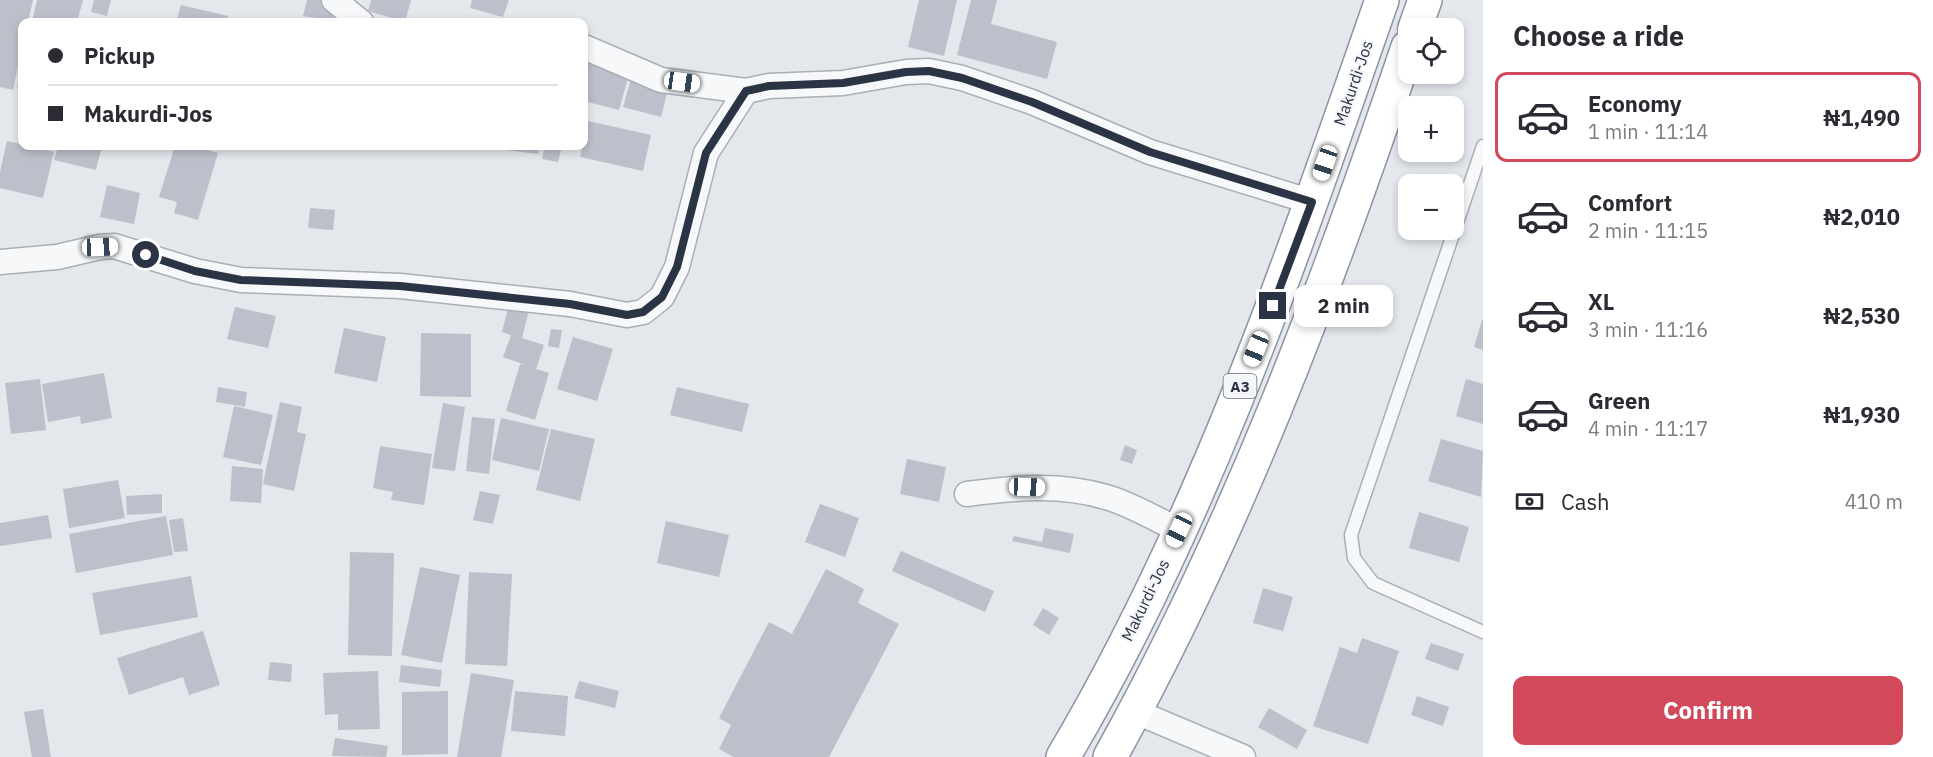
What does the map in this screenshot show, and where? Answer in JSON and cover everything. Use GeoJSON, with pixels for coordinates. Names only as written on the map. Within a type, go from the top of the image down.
{"type":"FeatureCollection","features":[{"type":"Feature","properties":{"kind":"highway","name":"Makurdi-Jos"},"geometry":{"type":"LineString","coordinates":[[1063,757],[1137,621],[1179,530],[1265,327],[1312,202],[1382,0]]}},
{"type":"Feature","properties":{"kind":"highway"},"geometry":{"type":"LineString","coordinates":[[1419,18],[1425,0]]}},
{"type":"Feature","properties":{"kind":"highway","name":"A3"},"geometry":{"type":"LineString","coordinates":[[1110,757],[1186,607],[1263,440],[1314,316],[1398,76]]}},
{"type":"Feature","properties":{"kind":"street"},"geometry":{"type":"LineString","coordinates":[[334,0],[356,18]]}},
{"type":"Feature","properties":{"kind":"street"},"geometry":{"type":"LineString","coordinates":[[588,49],[661,80],[746,91],[769,86],[843,83],[906,72],[940,73],[962,78],[1032,102],[1150,152],[1312,202]]}},
{"type":"Feature","properties":{"kind":"street"},"geometry":{"type":"LineString","coordinates":[[0,262],[57,257],[114,246],[195,271],[241,280],[400,286],[570,304],[627,315],[643,312],[662,297],[677,267],[706,153],[746,91]]}},
{"type":"Feature","properties":{"kind":"street"},"geometry":{"type":"LineString","coordinates":[[967,494],[1027,487],[1069,488],[1108,497],[1179,530]]}},
{"type":"Feature","properties":{"kind":"street"},"geometry":{"type":"LineString","coordinates":[[1134,711],[1243,757]]}},
{"type":"Feature","properties":{"kind":"lane"},"geometry":{"type":"LineString","coordinates":[[1483,146],[1351,535],[1354,558],[1373,583],[1483,632]]}},
{"type":"Feature","properties":{"kind":"building"},"geometry":{"type":"Polygon","coordinates":[[[0,0],[33,0],[29,18],[18,18],[18,66],[13,90],[0,87],[0,0]]]}},
{"type":"Feature","properties":{"kind":"building"},"geometry":{"type":"Polygon","coordinates":[[[37,0],[83,0],[78,18],[33,18],[37,0]]]}},
{"type":"Feature","properties":{"kind":"building"},"geometry":{"type":"Polygon","coordinates":[[[94,0],[111,0],[107,16],[91,12],[94,0]]]}},
{"type":"Feature","properties":{"kind":"building"},"geometry":{"type":"Polygon","coordinates":[[[307,0],[345,0],[342,18],[303,16],[307,0]]]}},
{"type":"Feature","properties":{"kind":"building"},"geometry":{"type":"Polygon","coordinates":[[[371,0],[411,0],[406,18],[392,18],[368,11],[371,0]]]}},
{"type":"Feature","properties":{"kind":"building"},"geometry":{"type":"Polygon","coordinates":[[[472,0],[509,0],[503,17],[470,8],[472,0]]]}},
{"type":"Feature","properties":{"kind":"building"},"geometry":{"type":"Polygon","coordinates":[[[919,0],[957,0],[944,56],[908,47],[919,0]]]}},
{"type":"Feature","properties":{"kind":"building"},"geometry":{"type":"Polygon","coordinates":[[[971,0],[997,0],[991,24],[1057,42],[1047,79],[957,55],[971,0]]]}},
{"type":"Feature","properties":{"kind":"building"},"geometry":{"type":"Polygon","coordinates":[[[181,5],[228,16],[227,18],[177,18],[181,5]]]}},
{"type":"Feature","properties":{"kind":"building"},"geometry":{"type":"Polygon","coordinates":[[[588,63],[629,74],[619,110],[588,102],[588,63]]]}},
{"type":"Feature","properties":{"kind":"building"},"geometry":{"type":"Polygon","coordinates":[[[632,75],[669,85],[661,117],[623,107],[632,75]]]}},
{"type":"Feature","properties":{"kind":"building"},"geometry":{"type":"Polygon","coordinates":[[[588,121],[651,135],[643,171],[580,157],[582,150],[588,150],[588,121]]]}},
{"type":"Feature","properties":{"kind":"building"},"geometry":{"type":"Polygon","coordinates":[[[7,141],[18,144],[18,150],[54,152],[43,198],[0,188],[0,172],[7,141]]]}},
{"type":"Feature","properties":{"kind":"building"},"geometry":{"type":"Polygon","coordinates":[[[57,150],[101,150],[96,170],[54,160],[57,150]]]}},
{"type":"Feature","properties":{"kind":"building"},"geometry":{"type":"Polygon","coordinates":[[[174,150],[207,150],[218,153],[198,220],[174,213],[177,202],[159,197],[174,150]]]}},
{"type":"Feature","properties":{"kind":"building"},"geometry":{"type":"Polygon","coordinates":[[[506,150],[538,150],[538,154],[506,150]]]}},
{"type":"Feature","properties":{"kind":"building"},"geometry":{"type":"Polygon","coordinates":[[[544,150],[561,150],[558,162],[542,159],[544,150]]]}},
{"type":"Feature","properties":{"kind":"building"},"geometry":{"type":"Polygon","coordinates":[[[107,185],[140,193],[134,224],[100,217],[107,185]]]}},
{"type":"Feature","properties":{"kind":"building"},"geometry":{"type":"Polygon","coordinates":[[[310,208],[335,210],[333,230],[308,228],[310,208]]]}},
{"type":"Feature","properties":{"kind":"building"},"geometry":{"type":"Polygon","coordinates":[[[509,305],[529,310],[522,338],[544,345],[536,369],[549,373],[535,420],[506,411],[520,364],[526,365],[503,357],[511,335],[502,332],[509,305]]]}},
{"type":"Feature","properties":{"kind":"building"},"geometry":{"type":"Polygon","coordinates":[[[235,307],[276,316],[268,348],[227,339],[235,307]]]}},
{"type":"Feature","properties":{"kind":"building"},"geometry":{"type":"Polygon","coordinates":[[[1483,320],[1483,350],[1474,347],[1483,320]]]}},
{"type":"Feature","properties":{"kind":"building"},"geometry":{"type":"Polygon","coordinates":[[[344,328],[386,337],[377,382],[334,373],[344,328]]]}},
{"type":"Feature","properties":{"kind":"building"},"geometry":{"type":"Polygon","coordinates":[[[551,329],[562,330],[559,348],[548,346],[551,329]]]}},
{"type":"Feature","properties":{"kind":"building"},"geometry":{"type":"Polygon","coordinates":[[[421,333],[471,334],[471,397],[420,396],[421,333]]]}},
{"type":"Feature","properties":{"kind":"building"},"geometry":{"type":"Polygon","coordinates":[[[573,337],[613,349],[597,401],[557,389],[573,337]]]}},
{"type":"Feature","properties":{"kind":"building"},"geometry":{"type":"Polygon","coordinates":[[[104,373],[112,418],[81,424],[80,416],[48,422],[42,384],[104,373]]]}},
{"type":"Feature","properties":{"kind":"building"},"geometry":{"type":"Polygon","coordinates":[[[40,379],[46,430],[11,434],[5,383],[40,379]]]}},
{"type":"Feature","properties":{"kind":"building"},"geometry":{"type":"Polygon","coordinates":[[[1466,379],[1483,384],[1483,424],[1456,416],[1466,379]]]}},
{"type":"Feature","properties":{"kind":"building"},"geometry":{"type":"Polygon","coordinates":[[[218,387],[247,392],[245,407],[216,402],[218,387]]]}},
{"type":"Feature","properties":{"kind":"building"},"geometry":{"type":"Polygon","coordinates":[[[677,387],[749,404],[742,432],[670,415],[677,387]]]}},
{"type":"Feature","properties":{"kind":"building"},"geometry":{"type":"Polygon","coordinates":[[[280,402],[302,407],[297,432],[306,434],[294,491],[263,484],[280,402]]]}},
{"type":"Feature","properties":{"kind":"building"},"geometry":{"type":"Polygon","coordinates":[[[443,403],[465,407],[455,471],[432,468],[443,403]]]}},
{"type":"Feature","properties":{"kind":"building"},"geometry":{"type":"Polygon","coordinates":[[[234,406],[273,415],[261,465],[223,457],[234,406]]]}},
{"type":"Feature","properties":{"kind":"building"},"geometry":{"type":"Polygon","coordinates":[[[472,417],[495,419],[489,474],[466,471],[472,417]]]}},
{"type":"Feature","properties":{"kind":"building"},"geometry":{"type":"Polygon","coordinates":[[[501,418],[549,429],[539,471],[492,460],[501,418]]]}},
{"type":"Feature","properties":{"kind":"building"},"geometry":{"type":"Polygon","coordinates":[[[551,429],[595,439],[580,501],[536,490],[551,429]]]}},
{"type":"Feature","properties":{"kind":"building"},"geometry":{"type":"Polygon","coordinates":[[[1441,439],[1483,451],[1481,497],[1428,481],[1441,439]]]}},
{"type":"Feature","properties":{"kind":"building"},"geometry":{"type":"Polygon","coordinates":[[[1125,445],[1137,450],[1132,464],[1120,460],[1125,445]]]}},
{"type":"Feature","properties":{"kind":"building"},"geometry":{"type":"Polygon","coordinates":[[[380,446],[432,454],[424,505],[391,500],[393,492],[373,488],[380,446]]]}},
{"type":"Feature","properties":{"kind":"building"},"geometry":{"type":"Polygon","coordinates":[[[907,459],[946,467],[939,502],[900,494],[907,459]]]}},
{"type":"Feature","properties":{"kind":"building"},"geometry":{"type":"Polygon","coordinates":[[[232,466],[263,469],[261,503],[230,501],[232,466]]]}},
{"type":"Feature","properties":{"kind":"building"},"geometry":{"type":"Polygon","coordinates":[[[118,480],[125,518],[69,528],[63,489],[118,480]]]}},
{"type":"Feature","properties":{"kind":"building"},"geometry":{"type":"Polygon","coordinates":[[[480,491],[500,495],[493,524],[473,520],[480,491]]]}},
{"type":"Feature","properties":{"kind":"building"},"geometry":{"type":"Polygon","coordinates":[[[162,494],[162,513],[127,515],[126,496],[162,494]]]}},
{"type":"Feature","properties":{"kind":"building"},"geometry":{"type":"Polygon","coordinates":[[[820,504],[859,518],[845,557],[805,542],[820,504]]]}},
{"type":"Feature","properties":{"kind":"building"},"geometry":{"type":"Polygon","coordinates":[[[1419,512],[1469,527],[1459,562],[1409,548],[1419,512]]]}},
{"type":"Feature","properties":{"kind":"building"},"geometry":{"type":"Polygon","coordinates":[[[48,515],[52,538],[0,546],[0,523],[48,515]]]}},
{"type":"Feature","properties":{"kind":"building"},"geometry":{"type":"Polygon","coordinates":[[[166,516],[173,555],[76,573],[69,534],[166,516]]]}},
{"type":"Feature","properties":{"kind":"building"},"geometry":{"type":"Polygon","coordinates":[[[183,518],[188,551],[174,552],[169,520],[183,518]]]}},
{"type":"Feature","properties":{"kind":"building"},"geometry":{"type":"Polygon","coordinates":[[[666,521],[729,535],[719,577],[657,563],[666,521]]]}},
{"type":"Feature","properties":{"kind":"building"},"geometry":{"type":"Polygon","coordinates":[[[1045,528],[1074,534],[1070,553],[1012,541],[1014,536],[1042,542],[1045,528]]]}},
{"type":"Feature","properties":{"kind":"building"},"geometry":{"type":"Polygon","coordinates":[[[901,551],[994,591],[985,612],[892,571],[901,551]]]}},
{"type":"Feature","properties":{"kind":"building"},"geometry":{"type":"Polygon","coordinates":[[[350,552],[394,553],[392,656],[348,655],[350,552]]]}},
{"type":"Feature","properties":{"kind":"building"},"geometry":{"type":"Polygon","coordinates":[[[420,567],[460,575],[442,663],[401,655],[420,567]]]}},
{"type":"Feature","properties":{"kind":"building"},"geometry":{"type":"Polygon","coordinates":[[[826,569],[864,589],[858,603],[899,624],[829,757],[734,757],[719,749],[731,725],[719,718],[769,622],[792,634],[826,569]]]}},
{"type":"Feature","properties":{"kind":"building"},"geometry":{"type":"Polygon","coordinates":[[[469,572],[512,574],[507,666],[465,664],[469,572]]]}},
{"type":"Feature","properties":{"kind":"building"},"geometry":{"type":"Polygon","coordinates":[[[191,576],[198,617],[100,635],[92,593],[191,576]]]}},
{"type":"Feature","properties":{"kind":"building"},"geometry":{"type":"Polygon","coordinates":[[[1263,588],[1293,597],[1283,631],[1253,623],[1263,588]]]}},
{"type":"Feature","properties":{"kind":"building"},"geometry":{"type":"Polygon","coordinates":[[[1043,608],[1059,618],[1049,635],[1033,625],[1043,608]]]}},
{"type":"Feature","properties":{"kind":"building"},"geometry":{"type":"Polygon","coordinates":[[[203,631],[220,685],[189,695],[183,677],[129,695],[117,658],[203,631]]]}},
{"type":"Feature","properties":{"kind":"building"},"geometry":{"type":"Polygon","coordinates":[[[1362,638],[1399,651],[1368,744],[1313,726],[1340,647],[1357,653],[1362,638]]]}},
{"type":"Feature","properties":{"kind":"building"},"geometry":{"type":"Polygon","coordinates":[[[1431,643],[1464,654],[1458,671],[1425,659],[1431,643]]]}},
{"type":"Feature","properties":{"kind":"building"},"geometry":{"type":"Polygon","coordinates":[[[270,662],[292,664],[291,682],[268,680],[270,662]]]}},
{"type":"Feature","properties":{"kind":"building"},"geometry":{"type":"Polygon","coordinates":[[[401,665],[442,670],[440,687],[399,682],[401,665]]]}},
{"type":"Feature","properties":{"kind":"building"},"geometry":{"type":"Polygon","coordinates":[[[378,671],[380,729],[338,730],[338,714],[325,715],[323,673],[378,671]]]}},
{"type":"Feature","properties":{"kind":"building"},"geometry":{"type":"Polygon","coordinates":[[[471,673],[514,680],[501,757],[457,757],[471,673]]]}},
{"type":"Feature","properties":{"kind":"building"},"geometry":{"type":"Polygon","coordinates":[[[579,681],[619,691],[615,708],[574,698],[579,681]]]}},
{"type":"Feature","properties":{"kind":"building"},"geometry":{"type":"Polygon","coordinates":[[[448,691],[448,754],[402,755],[402,692],[448,691]]]}},
{"type":"Feature","properties":{"kind":"building"},"geometry":{"type":"Polygon","coordinates":[[[515,691],[568,696],[565,736],[511,731],[515,691]]]}},
{"type":"Feature","properties":{"kind":"building"},"geometry":{"type":"Polygon","coordinates":[[[1417,696],[1449,707],[1443,726],[1411,715],[1417,696]]]}},
{"type":"Feature","properties":{"kind":"building"},"geometry":{"type":"Polygon","coordinates":[[[1269,708],[1307,730],[1297,749],[1258,727],[1269,708]]]}},
{"type":"Feature","properties":{"kind":"building"},"geometry":{"type":"Polygon","coordinates":[[[43,709],[51,757],[32,757],[24,712],[43,709]]]}},
{"type":"Feature","properties":{"kind":"building"},"geometry":{"type":"Polygon","coordinates":[[[335,738],[388,746],[386,757],[332,756],[335,738]]]}},
{"type":"Feature","properties":{"kind":"route"},"geometry":{"type":"LineString","coordinates":[[146,255],[195,271],[241,280],[324,285],[400,286],[570,304],[627,315],[643,312],[655,305],[662,297],[677,267],[706,153],[718,131],[746,91],[769,86],[843,83],[906,72],[929,71],[962,78],[1032,102],[1150,152],[1312,202],[1273,306]]}}]}
